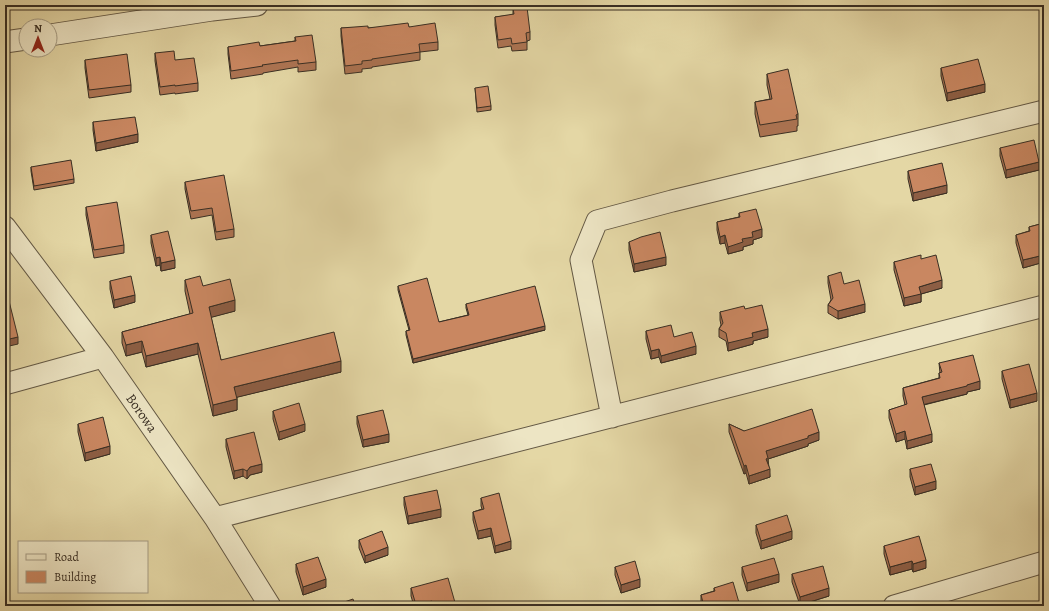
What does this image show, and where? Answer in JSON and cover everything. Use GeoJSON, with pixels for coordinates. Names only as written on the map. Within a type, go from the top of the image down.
{"type":"FeatureCollection","features":[{"type":"Feature","properties":{"kind":"street"},"geometry":{"type":"LineString","coordinates":[[58,35],[214,8],[257,5]]}},
{"type":"Feature","properties":{"kind":"street"},"geometry":{"type":"LineString","coordinates":[[5,42],[18,40]]}},
{"type":"Feature","properties":{"kind":"street"},"geometry":{"type":"LineString","coordinates":[[612,417],[581,260],[597,221],[672,201],[1044,111]]}},
{"type":"Feature","properties":{"kind":"street","name":"Borowa"},"geometry":{"type":"LineString","coordinates":[[5,228],[103,357],[216,518],[270,606]]}},
{"type":"Feature","properties":{"kind":"street"},"geometry":{"type":"LineString","coordinates":[[216,518],[1044,306]]}},
{"type":"Feature","properties":{"kind":"street"},"geometry":{"type":"LineString","coordinates":[[5,384],[103,357]]}},
{"type":"Feature","properties":{"kind":"street"},"geometry":{"type":"LineString","coordinates":[[894,606],[1044,562]]}},
{"type":"Feature","properties":{"kind":"building"},"geometry":{"type":"Polygon","coordinates":[[[527,7],[530,32],[526,33],[527,42],[512,44],[511,38],[498,40],[495,17],[514,14],[513,8],[527,7]]]}},
{"type":"Feature","properties":{"kind":"building"},"geometry":{"type":"Polygon","coordinates":[[[408,23],[409,27],[435,23],[438,42],[419,44],[420,52],[372,59],[362,61],[362,64],[345,66],[341,28],[368,26],[368,28],[408,23]]]}},
{"type":"Feature","properties":{"kind":"building"},"geometry":{"type":"Polygon","coordinates":[[[312,35],[316,62],[298,64],[298,60],[231,71],[228,47],[259,42],[260,46],[296,41],[295,37],[312,35]]]}},
{"type":"Feature","properties":{"kind":"building"},"geometry":{"type":"Polygon","coordinates":[[[174,51],[175,60],[194,58],[198,83],[160,87],[155,53],[174,51]]]}},
{"type":"Feature","properties":{"kind":"building"},"geometry":{"type":"Polygon","coordinates":[[[127,54],[131,85],[89,90],[85,60],[127,54]]]}},
{"type":"Feature","properties":{"kind":"building"},"geometry":{"type":"Polygon","coordinates":[[[978,59],[985,84],[947,93],[941,68],[978,59]]]}},
{"type":"Feature","properties":{"kind":"building"},"geometry":{"type":"Polygon","coordinates":[[[788,69],[798,114],[796,115],[797,119],[760,125],[755,102],[772,99],[767,74],[788,69]]]}},
{"type":"Feature","properties":{"kind":"building"},"geometry":{"type":"Polygon","coordinates":[[[488,86],[491,106],[477,108],[475,88],[488,86]]]}},
{"type":"Feature","properties":{"kind":"building"},"geometry":{"type":"Polygon","coordinates":[[[135,117],[138,134],[96,143],[93,122],[135,117]]]}},
{"type":"Feature","properties":{"kind":"building"},"geometry":{"type":"Polygon","coordinates":[[[1034,140],[1039,162],[1006,170],[1000,148],[1034,140]]]}},
{"type":"Feature","properties":{"kind":"building"},"geometry":{"type":"Polygon","coordinates":[[[71,160],[74,179],[34,186],[31,167],[71,160]]]}},
{"type":"Feature","properties":{"kind":"building"},"geometry":{"type":"Polygon","coordinates":[[[942,163],[947,185],[913,193],[908,171],[942,163]]]}},
{"type":"Feature","properties":{"kind":"building"},"geometry":{"type":"Polygon","coordinates":[[[224,175],[234,229],[216,232],[212,208],[191,211],[185,182],[224,175]]]}},
{"type":"Feature","properties":{"kind":"building"},"geometry":{"type":"Polygon","coordinates":[[[117,202],[124,245],[94,250],[86,207],[117,202]]]}},
{"type":"Feature","properties":{"kind":"building"},"geometry":{"type":"Polygon","coordinates":[[[756,209],[762,229],[752,232],[753,237],[742,239],[743,242],[728,247],[725,235],[720,237],[717,222],[740,217],[739,213],[756,209]]]}},
{"type":"Feature","properties":{"kind":"building"},"geometry":{"type":"Polygon","coordinates":[[[1044,223],[1044,255],[1023,260],[1016,235],[1030,231],[1029,227],[1044,223]]]}},
{"type":"Feature","properties":{"kind":"building"},"geometry":{"type":"Polygon","coordinates":[[[168,231],[175,260],[161,263],[160,257],[156,258],[151,235],[168,231]]]}},
{"type":"Feature","properties":{"kind":"building"},"geometry":{"type":"Polygon","coordinates":[[[660,232],[666,257],[634,264],[629,242],[660,232]]]}},
{"type":"Feature","properties":{"kind":"building"},"geometry":{"type":"Polygon","coordinates":[[[921,255],[921,259],[936,255],[942,280],[919,287],[921,294],[904,298],[894,262],[921,255]]]}},
{"type":"Feature","properties":{"kind":"building"},"geometry":{"type":"Polygon","coordinates":[[[841,272],[844,284],[859,280],[865,304],[838,311],[828,305],[833,298],[828,276],[841,272]]]}},
{"type":"Feature","properties":{"kind":"building"},"geometry":{"type":"Polygon","coordinates":[[[131,276],[135,295],[114,300],[110,281],[131,276]]]}},
{"type":"Feature","properties":{"kind":"building"},"geometry":{"type":"Polygon","coordinates":[[[200,276],[203,286],[230,279],[235,300],[209,307],[221,360],[334,332],[341,361],[234,387],[237,399],[213,405],[198,343],[146,356],[142,341],[126,345],[122,332],[193,313],[185,280],[200,276]]]}},
{"type":"Feature","properties":{"kind":"building"},"geometry":{"type":"Polygon","coordinates":[[[427,278],[439,322],[469,315],[466,304],[535,286],[545,326],[413,359],[406,331],[410,330],[398,286],[427,278]]]}},
{"type":"Feature","properties":{"kind":"building"},"geometry":{"type":"Polygon","coordinates":[[[5,289],[18,337],[5,340],[5,289]]]}},
{"type":"Feature","properties":{"kind":"building"},"geometry":{"type":"Polygon","coordinates":[[[762,305],[768,329],[752,333],[753,337],[728,343],[726,333],[719,329],[723,323],[720,312],[744,306],[745,309],[762,305]]]}},
{"type":"Feature","properties":{"kind":"building"},"geometry":{"type":"Polygon","coordinates":[[[671,325],[674,337],[692,332],[696,346],[661,356],[659,349],[651,351],[646,331],[671,325]]]}},
{"type":"Feature","properties":{"kind":"building"},"geometry":{"type":"Polygon","coordinates":[[[973,355],[980,381],[967,386],[922,397],[932,434],[907,441],[905,431],[896,434],[889,410],[907,404],[903,388],[940,378],[939,373],[942,372],[939,363],[973,355]]]}},
{"type":"Feature","properties":{"kind":"building"},"geometry":{"type":"Polygon","coordinates":[[[1029,364],[1037,393],[1010,400],[1002,371],[1029,364]]]}},
{"type":"Feature","properties":{"kind":"building"},"geometry":{"type":"Polygon","coordinates":[[[299,403],[305,424],[279,432],[273,411],[299,403]]]}},
{"type":"Feature","properties":{"kind":"building"},"geometry":{"type":"Polygon","coordinates":[[[812,409],[819,432],[808,436],[808,438],[766,451],[768,458],[766,459],[770,469],[749,476],[729,424],[744,431],[812,409]]]}},
{"type":"Feature","properties":{"kind":"building"},"geometry":{"type":"Polygon","coordinates":[[[383,410],[389,434],[363,440],[357,416],[383,410]]]}},
{"type":"Feature","properties":{"kind":"building"},"geometry":{"type":"Polygon","coordinates":[[[103,417],[110,446],[85,453],[78,424],[103,417]]]}},
{"type":"Feature","properties":{"kind":"building"},"geometry":{"type":"Polygon","coordinates":[[[254,432],[262,464],[250,467],[247,471],[243,469],[234,471],[226,439],[254,432]]]}},
{"type":"Feature","properties":{"kind":"building"},"geometry":{"type":"Polygon","coordinates":[[[931,464],[936,481],[915,487],[910,469],[931,464]]]}},
{"type":"Feature","properties":{"kind":"building"},"geometry":{"type":"Polygon","coordinates":[[[437,490],[441,509],[408,516],[404,497],[437,490]]]}},
{"type":"Feature","properties":{"kind":"building"},"geometry":{"type":"Polygon","coordinates":[[[499,493],[511,541],[495,546],[491,528],[478,531],[473,512],[484,509],[481,498],[499,493]]]}},
{"type":"Feature","properties":{"kind":"building"},"geometry":{"type":"Polygon","coordinates":[[[787,515],[792,531],[761,541],[756,525],[787,515]]]}},
{"type":"Feature","properties":{"kind":"building"},"geometry":{"type":"Polygon","coordinates":[[[5,524],[9,539],[5,540],[5,524]]]}},
{"type":"Feature","properties":{"kind":"building"},"geometry":{"type":"Polygon","coordinates":[[[382,531],[388,547],[365,556],[359,540],[382,531]]]}},
{"type":"Feature","properties":{"kind":"building"},"geometry":{"type":"Polygon","coordinates":[[[919,536],[926,560],[913,564],[912,561],[890,567],[884,546],[919,536]]]}},
{"type":"Feature","properties":{"kind":"building"},"geometry":{"type":"Polygon","coordinates":[[[318,557],[326,579],[303,587],[296,564],[318,557]]]}},
{"type":"Feature","properties":{"kind":"building"},"geometry":{"type":"Polygon","coordinates":[[[774,558],[779,574],[747,583],[742,567],[774,558]]]}},
{"type":"Feature","properties":{"kind":"building"},"geometry":{"type":"Polygon","coordinates":[[[635,561],[640,579],[621,585],[615,567],[635,561]]]}},
{"type":"Feature","properties":{"kind":"building"},"geometry":{"type":"Polygon","coordinates":[[[823,566],[829,588],[800,597],[792,574],[823,566]]]}},
{"type":"Feature","properties":{"kind":"building"},"geometry":{"type":"Polygon","coordinates":[[[448,578],[456,606],[433,606],[432,601],[416,605],[411,588],[448,578]]]}},
{"type":"Feature","properties":{"kind":"building"},"geometry":{"type":"Polygon","coordinates":[[[733,582],[740,606],[704,606],[701,595],[715,591],[714,588],[733,582]]]}},
{"type":"Feature","properties":{"kind":"building"},"geometry":{"type":"Polygon","coordinates":[[[353,599],[355,606],[333,606],[353,599]]]}}]}
